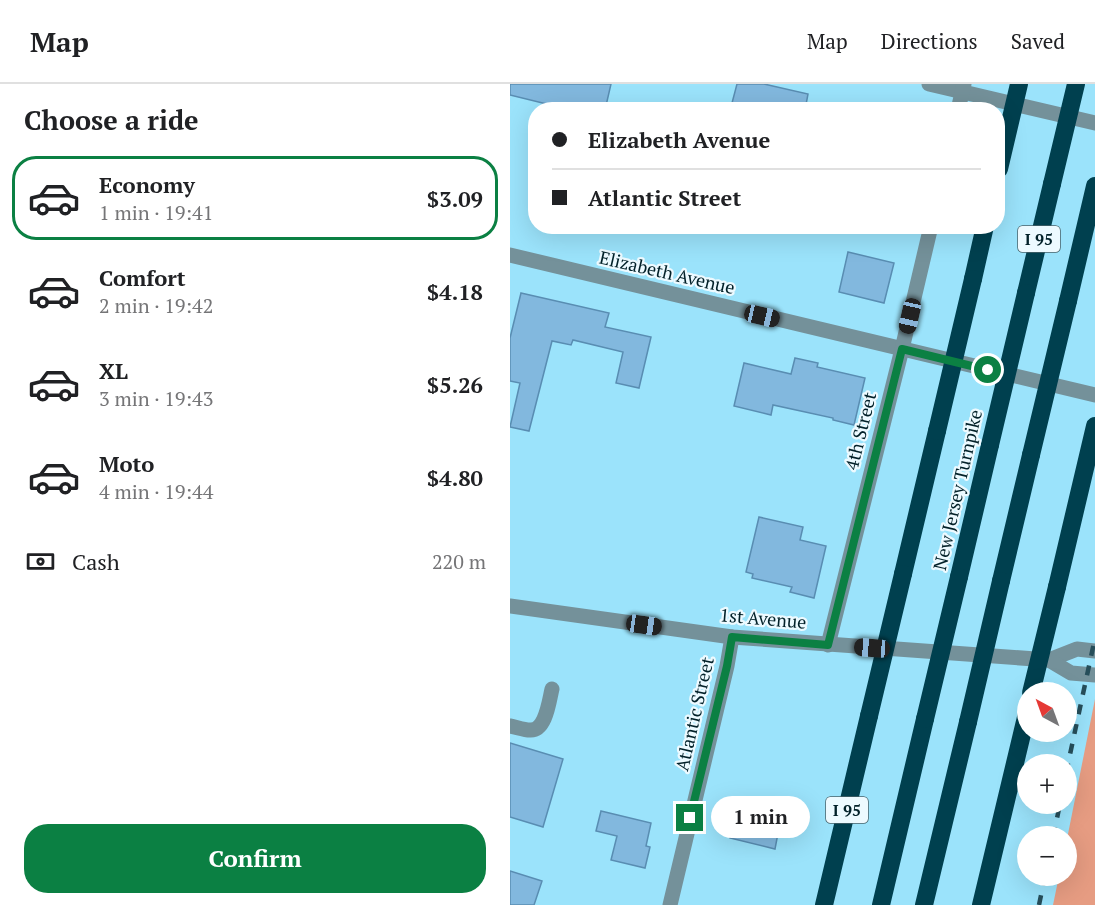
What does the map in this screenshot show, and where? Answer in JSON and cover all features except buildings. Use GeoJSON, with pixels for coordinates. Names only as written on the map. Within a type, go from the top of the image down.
{"type":"FeatureCollection","features":[{"type":"Feature","properties":{"kind":"highway"},"geometry":{"type":"LineString","coordinates":[[1005,143],[1019,84]]}},
{"type":"Feature","properties":{"kind":"highway","name":"New Jersey Turnpike"},"geometry":{"type":"LineString","coordinates":[[881,905],[1076,84]]}},
{"type":"Feature","properties":{"kind":"highway","name":"I 95"},"geometry":{"type":"LineString","coordinates":[[924,905],[1094,189]]}},
{"type":"Feature","properties":{"kind":"highway","name":"New Jersey Turnpike"},"geometry":{"type":"LineString","coordinates":[[824,905],[983,234]]}},
{"type":"Feature","properties":{"kind":"highway"},"geometry":{"type":"LineString","coordinates":[[1034,682],[1095,426]]}},
{"type":"Feature","properties":{"kind":"highway"},"geometry":{"type":"LineString","coordinates":[[981,905],[1019,742]]}},
{"type":"Feature","properties":{"kind":"street"},"geometry":{"type":"LineString","coordinates":[[928,84],[963,88],[1095,123]]}},
{"type":"Feature","properties":{"kind":"street","name":"4th Street"},"geometry":{"type":"LineString","coordinates":[[828,645],[929,234]]}},
{"type":"Feature","properties":{"kind":"street","name":"Elizabeth Avenue"},"geometry":{"type":"LineString","coordinates":[[510,255],[1095,395]]}},
{"type":"Feature","properties":{"kind":"street","name":"1st Avenue"},"geometry":{"type":"LineString","coordinates":[[510,606],[732,637],[828,645],[1050,660],[1077,649],[1095,651]]}},
{"type":"Feature","properties":{"kind":"street","name":"Atlantic Street"},"geometry":{"type":"LineString","coordinates":[[670,905],[732,637]]}},
{"type":"Feature","properties":{"kind":"street","name":"1st Avenue"},"geometry":{"type":"LineString","coordinates":[[1050,660],[1071,673],[1095,675]]}},
{"type":"Feature","properties":{"kind":"street"},"geometry":{"type":"LineString","coordinates":[[510,726],[531,731],[538,728],[543,722],[552,689]]}},
{"type":"Feature","properties":{"kind":"shaded area"},"geometry":{"type":"Polygon","coordinates":[[[1095,699],[1095,905],[1053,905],[1057,886],[1077,886],[1077,826],[1070,826],[1072,814],[1077,814],[1077,789],[1095,699]]]}},
{"type":"Feature","properties":{"kind":"railway"},"geometry":{"type":"LineString","coordinates":[[1070,754],[1095,638]]}},
{"type":"Feature","properties":{"kind":"railway"},"geometry":{"type":"LineString","coordinates":[[1055,826],[1058,814]]}},
{"type":"Feature","properties":{"kind":"railway"},"geometry":{"type":"LineString","coordinates":[[1039,905],[1043,886]]}},
{"type":"Feature","properties":{"kind":"route"},"geometry":{"type":"LineString","coordinates":[[690,818],[732,637],[828,645],[902,349],[988,370]]}}]}
